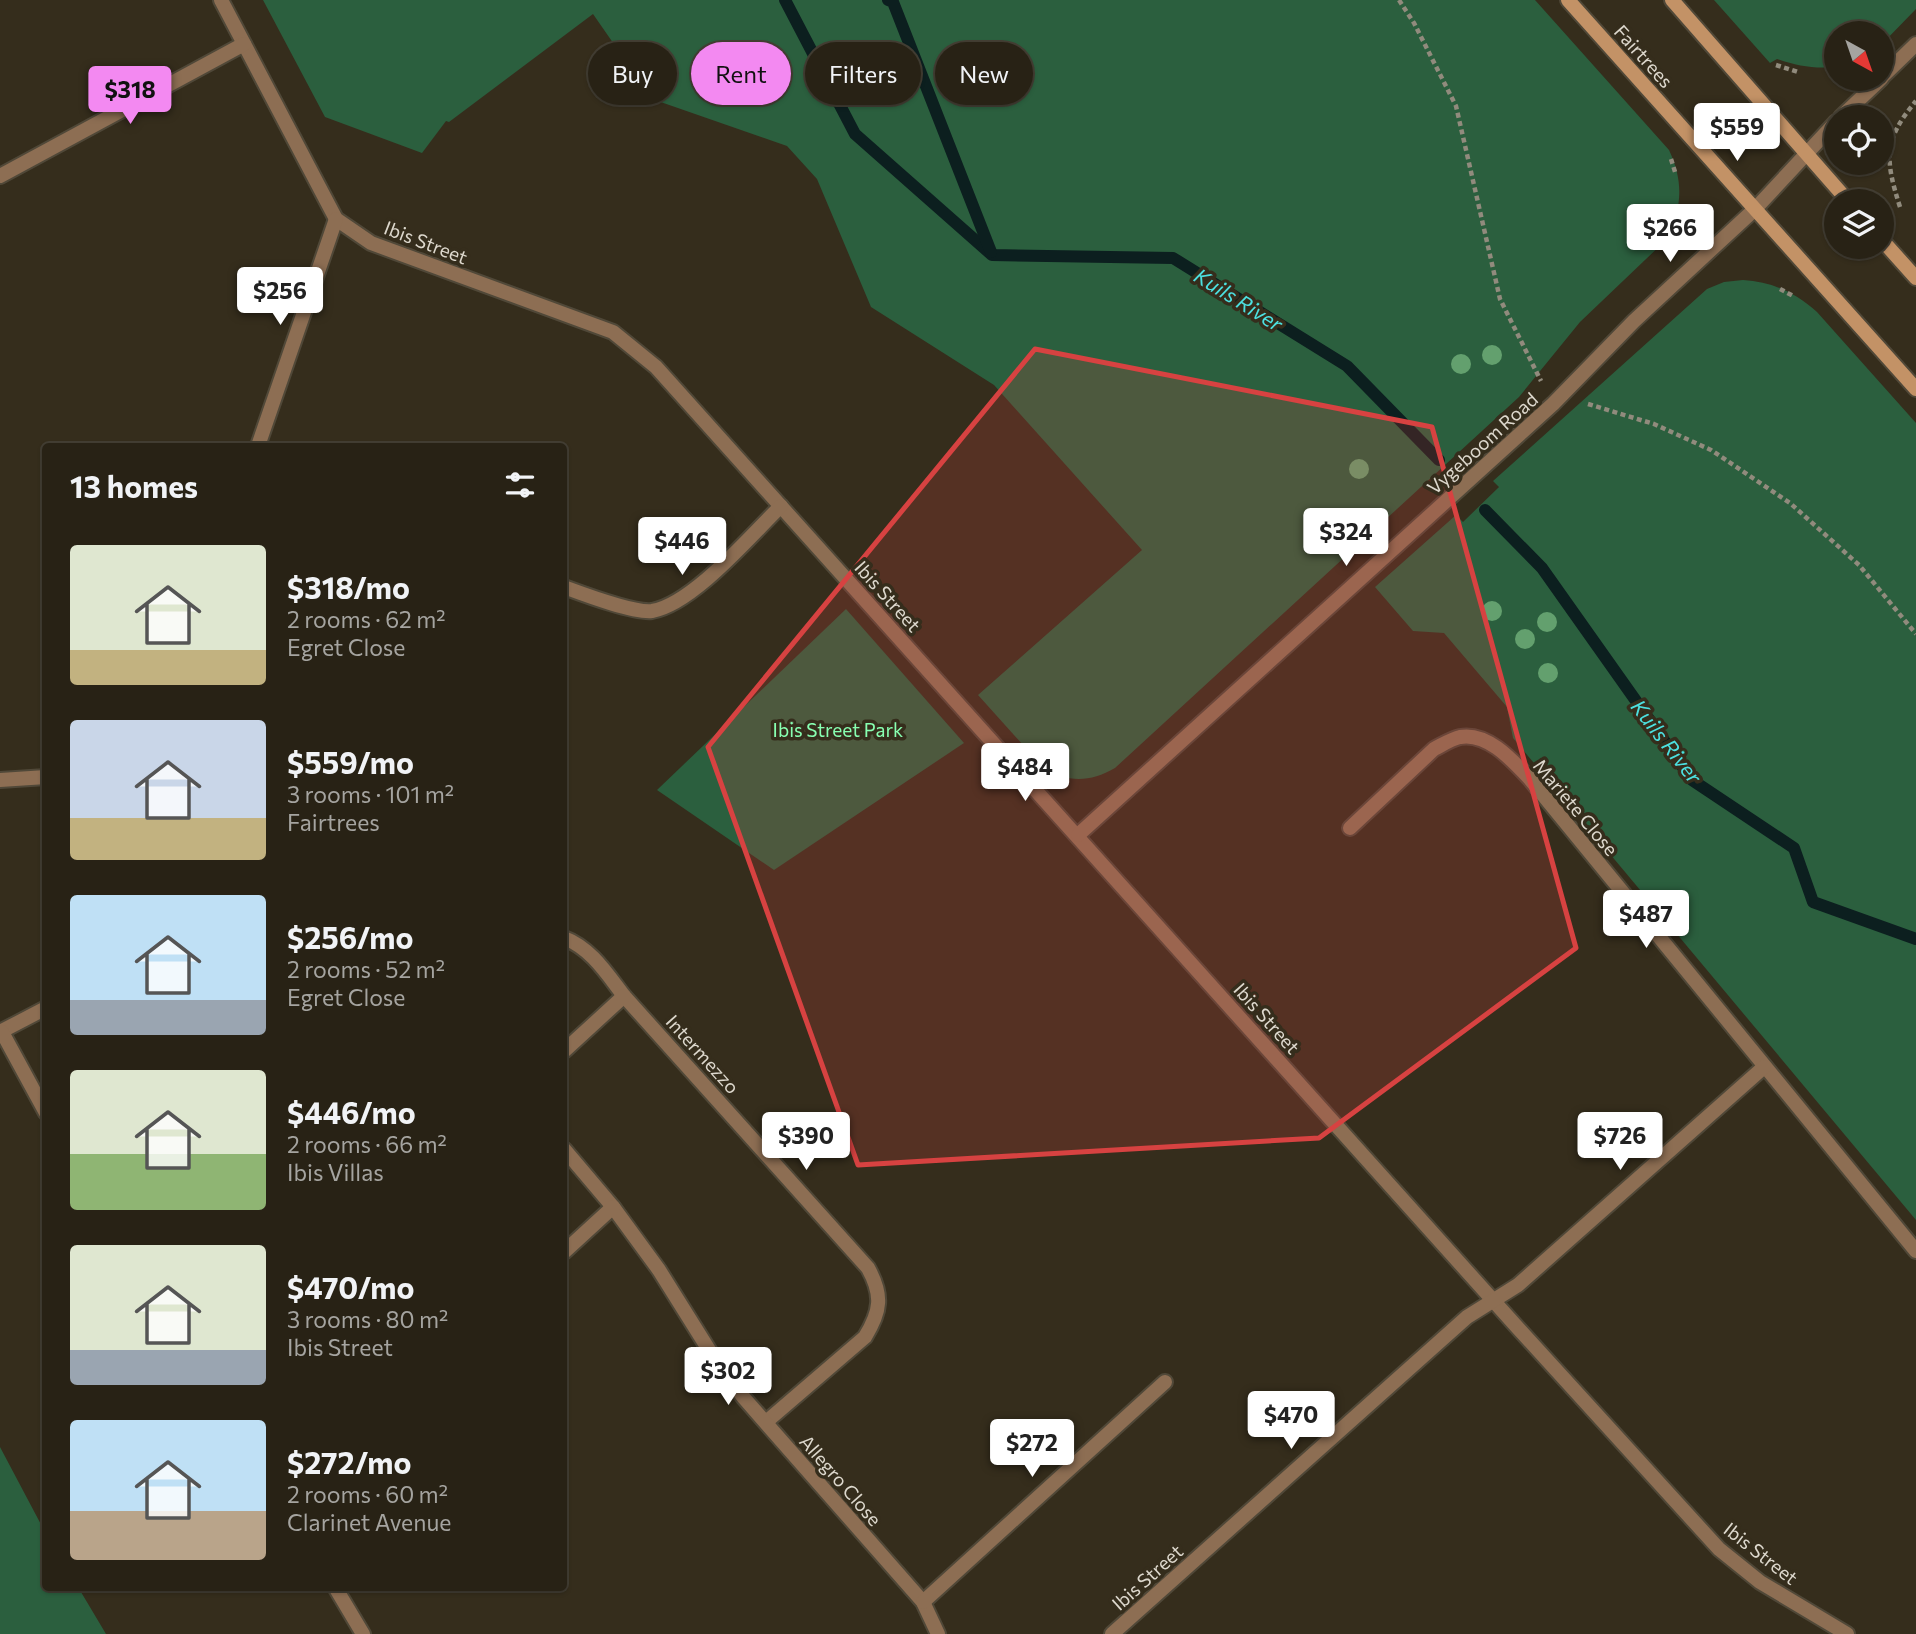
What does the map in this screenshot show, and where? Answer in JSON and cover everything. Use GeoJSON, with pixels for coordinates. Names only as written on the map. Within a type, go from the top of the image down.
{"type":"FeatureCollection","features":[{"type":"Feature","properties":{"kind":"main road","name":"Fairtrees"},"geometry":{"type":"LineString","coordinates":[[1568,0],[1916,389]]}},
{"type":"Feature","properties":{"kind":"main road"},"geometry":{"type":"LineString","coordinates":[[1672,0],[1838,189]]}},
{"type":"Feature","properties":{"kind":"main road"},"geometry":{"type":"LineString","coordinates":[[1894,253],[1916,278]]}},
{"type":"Feature","properties":{"kind":"street","name":"Ibis Street"},"geometry":{"type":"LineString","coordinates":[[221,0],[336,219],[371,243],[613,332],[656,367],[1493,1301],[1719,1549],[1760,1582],[1847,1634]]}},
{"type":"Feature","properties":{"kind":"street"},"geometry":{"type":"LineString","coordinates":[[0,176],[244,44]]}},
{"type":"Feature","properties":{"kind":"street"},"geometry":{"type":"LineString","coordinates":[[1894,65],[1916,44]]}},
{"type":"Feature","properties":{"kind":"street"},"geometry":{"type":"LineString","coordinates":[[1853,105],[1868,91]]}},
{"type":"Feature","properties":{"kind":"street","name":"Vygeboom Road"},"geometry":{"type":"LineString","coordinates":[[1078,835],[1553,404],[1634,321],[1755,209],[1824,134]]}},
{"type":"Feature","properties":{"kind":"street"},"geometry":{"type":"LineString","coordinates":[[259,443],[336,219]]}},
{"type":"Feature","properties":{"kind":"street"},"geometry":{"type":"LineString","coordinates":[[567,588],[630,608],[650,611],[667,606],[686,596],[703,582],[781,506]]}},
{"type":"Feature","properties":{"kind":"street","name":"Mariete Close"},"geometry":{"type":"LineString","coordinates":[[1350,828],[1434,749],[1462,737],[1481,740],[1507,754],[1916,1251]]}},
{"type":"Feature","properties":{"kind":"street"},"geometry":{"type":"LineString","coordinates":[[0,780],[42,777]]}},
{"type":"Feature","properties":{"kind":"street","name":"Intermezzo"},"geometry":{"type":"LineString","coordinates":[[567,939],[595,959],[624,996],[868,1268],[877,1284],[880,1301],[874,1323],[865,1337],[766,1422]]}},
{"type":"Feature","properties":{"kind":"street"},"geometry":{"type":"LineString","coordinates":[[567,1048],[624,996]]}},
{"type":"Feature","properties":{"kind":"street"},"geometry":{"type":"LineString","coordinates":[[42,1009],[1,1032],[42,1106]]}},
{"type":"Feature","properties":{"kind":"street"},"geometry":{"type":"LineString","coordinates":[[1493,1301],[1518,1285],[1764,1068]]}},
{"type":"Feature","properties":{"kind":"street","name":"Allegro Close"},"geometry":{"type":"LineString","coordinates":[[567,1153],[613,1207],[659,1270],[714,1358],[744,1398],[923,1602],[938,1634]]}},
{"type":"Feature","properties":{"kind":"street"},"geometry":{"type":"LineString","coordinates":[[567,1249],[613,1207]]}},
{"type":"Feature","properties":{"kind":"street","name":"Ibis Street"},"geometry":{"type":"LineString","coordinates":[[1112,1634],[1467,1317],[1493,1301]]}},
{"type":"Feature","properties":{"kind":"street"},"geometry":{"type":"LineString","coordinates":[[923,1602],[1165,1382]]}},
{"type":"Feature","properties":{"kind":"street"},"geometry":{"type":"LineString","coordinates":[[337,1591],[363,1634]]}},
{"type":"Feature","properties":{"kind":"path"},"geometry":{"type":"LineString","coordinates":[[1776,65],[1798,72]]}},
{"type":"Feature","properties":{"kind":"path"},"geometry":{"type":"LineString","coordinates":[[1900,207],[1888,172],[1892,139],[1901,118],[1916,101]]}},
{"type":"Feature","properties":{"kind":"path"},"geometry":{"type":"LineString","coordinates":[[1671,159],[1676,175]]}},
{"type":"Feature","properties":{"kind":"path"},"geometry":{"type":"LineString","coordinates":[[1780,289],[1795,297]]}},
{"type":"Feature","properties":{"kind":"highlighted area"},"geometry":{"type":"Polygon","coordinates":[[[1035,349],[1432,427],[1576,948],[1319,1138],[858,1165],[708,747],[1035,349]]]}},
{"type":"Feature","properties":{"kind":"green space"},"geometry":{"type":"Polygon","coordinates":[[[263,0],[1535,0],[1669,150],[1677,173],[1679,195],[1676,217],[1667,239],[1580,322],[1519,397],[1115,768],[1096,776],[1078,779],[1060,776],[1042,766],[978,695],[1142,550],[994,385],[871,307],[817,179],[787,146],[669,105],[677,105],[677,42],[612,42],[593,14],[449,122],[446,121],[422,153],[325,117],[263,0]]]}},
{"type":"Feature","properties":{"kind":"green space"},"geometry":{"type":"Polygon","coordinates":[[[1714,0],[1916,0],[1916,9],[1894,32],[1894,21],[1824,21],[1824,68],[1777,59],[1770,63],[1714,0]]]}},
{"type":"Feature","properties":{"kind":"green space"},"geometry":{"type":"Polygon","coordinates":[[[1743,280],[1783,289],[1817,312],[1916,423],[1916,1220],[1513,738],[1507,707],[1444,633],[1413,631],[1375,587],[1456,515],[1463,522],[1499,487],[1493,481],[1707,289],[1724,282],[1743,280]]]}},
{"type":"Feature","properties":{"kind":"green space","name":"Ibis Street Park"},"geometry":{"type":"Polygon","coordinates":[[[846,609],[964,743],[774,870],[657,790],[846,609]]]}},
{"type":"Feature","properties":{"kind":"green space"},"geometry":{"type":"Polygon","coordinates":[[[0,1447],[42,1526],[42,1591],[80,1591],[106,1634],[0,1634],[0,1447]]]}},
{"type":"Feature","properties":{"kind":"waterway","name":"Kuils River"},"geometry":{"type":"LineString","coordinates":[[785,0],[855,134],[992,255],[1173,258],[1347,366],[1439,460]]}},
{"type":"Feature","properties":{"kind":"waterway","name":"Kuils River"},"geometry":{"type":"LineString","coordinates":[[888,0],[893,2],[991,252]]}},
{"type":"Feature","properties":{"kind":"waterway","name":"Kuils River"},"geometry":{"type":"LineString","coordinates":[[1485,510],[1542,568],[1692,780],[1794,848],[1813,902],[1916,939]]}}]}
